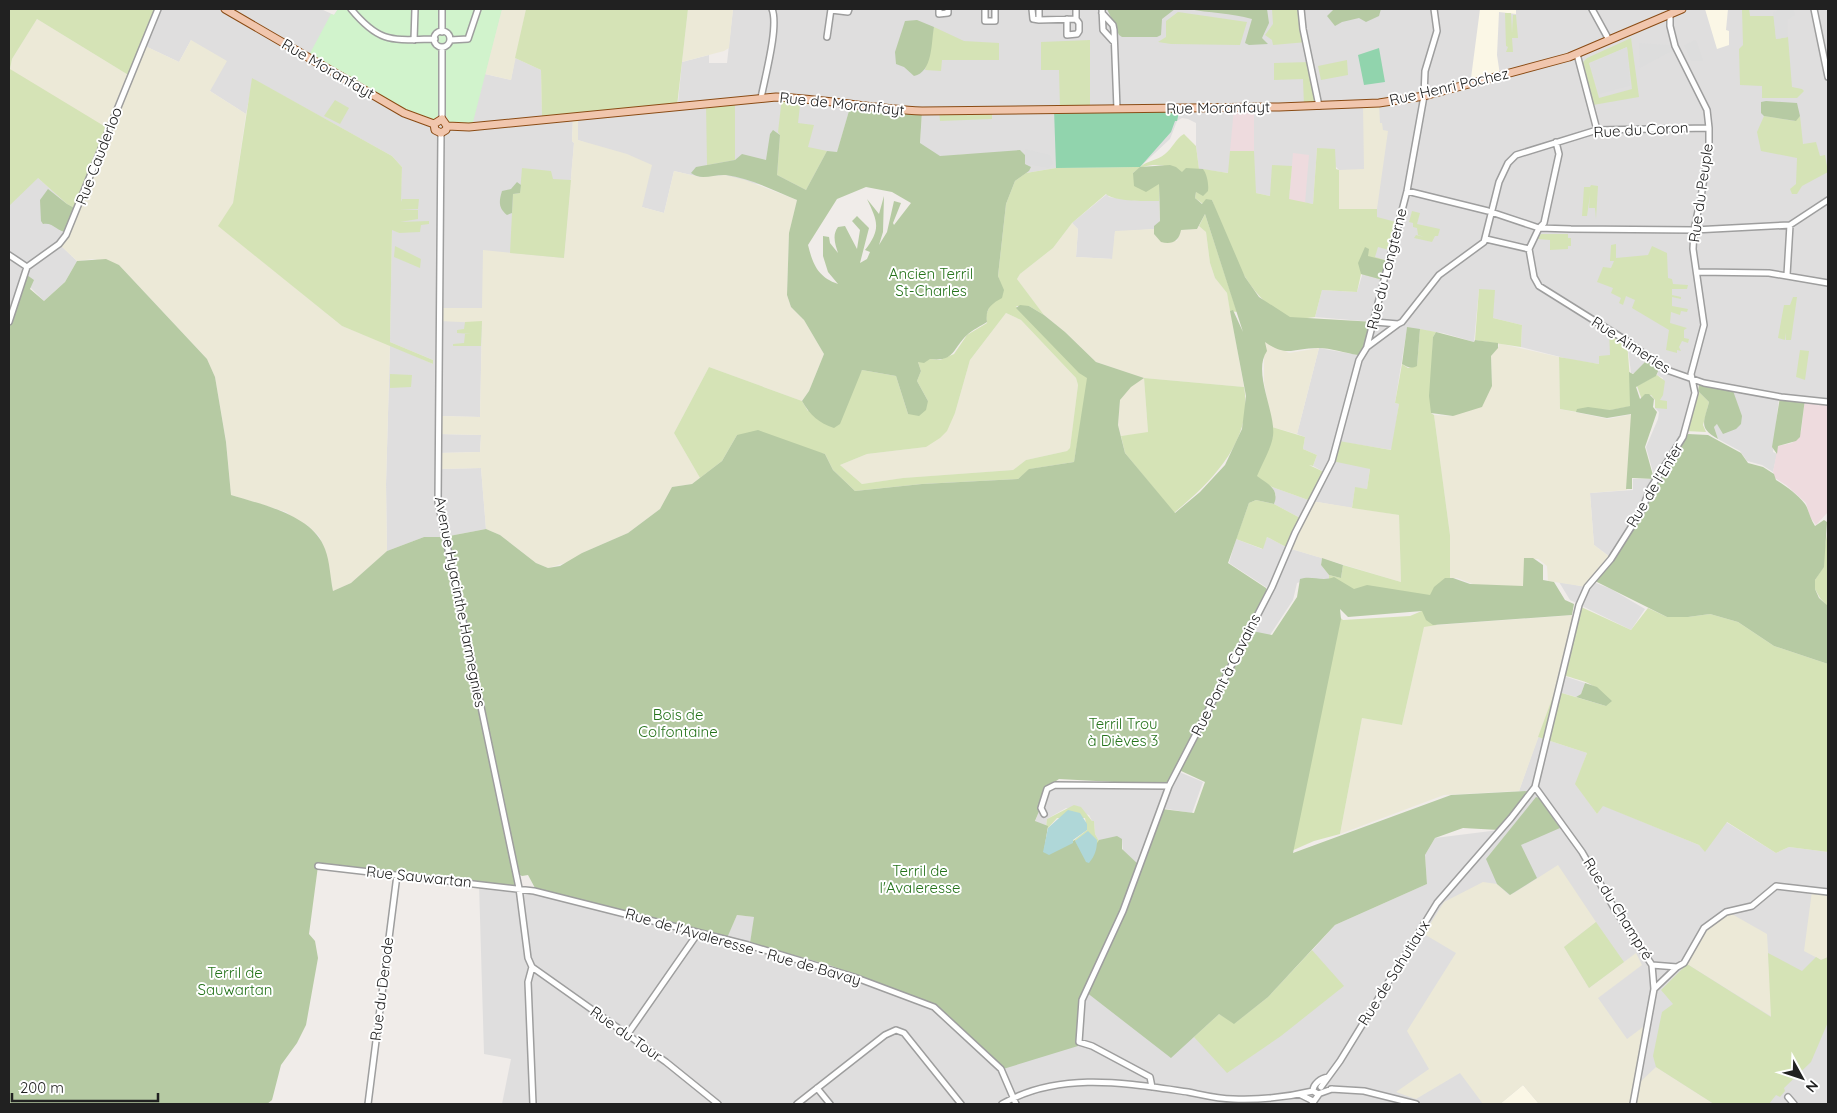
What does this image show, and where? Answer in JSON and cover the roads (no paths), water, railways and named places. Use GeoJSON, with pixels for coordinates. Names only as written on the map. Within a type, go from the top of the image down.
{"type":"FeatureCollection","features":[{"type":"Feature","properties":{"kind":"main road","name":"Rue Moranfayt"},"geometry":{"type":"LineString","coordinates":[[225,9],[404,113],[434,124]]}},
{"type":"Feature","properties":{"kind":"main road","name":"Rue Henri Pochez"},"geometry":{"type":"LineString","coordinates":[[1319,106],[1369,104],[1424,96],[1577,54],[1681,9]]}},
{"type":"Feature","properties":{"kind":"main road","name":"Rue de Moranfayt"},"geometry":{"type":"LineString","coordinates":[[447,126],[469,127],[761,98],[801,97],[892,110],[922,111],[1117,109]]}},
{"type":"Feature","properties":{"kind":"main road","name":"Rue Moranfayt"},"geometry":{"type":"LineString","coordinates":[[1117,109],[1319,106]]}},
{"type":"Feature","properties":{"kind":"main road"},"geometry":{"type":"LineString","coordinates":[[442,119],[447,126],[446,130],[440,132],[435,130],[434,124],[442,119]]}},
{"type":"Feature","properties":{"kind":"street","name":"Rue Cauderloo"},"geometry":{"type":"LineString","coordinates":[[27,267],[59,244],[71,226],[158,9]]}},
{"type":"Feature","properties":{"kind":"street"},"geometry":{"type":"LineString","coordinates":[[351,9],[366,26],[386,39],[435,39]]}},
{"type":"Feature","properties":{"kind":"street"},"geometry":{"type":"LineString","coordinates":[[414,40],[415,9]]}},
{"type":"Feature","properties":{"kind":"street"},"geometry":{"type":"LineString","coordinates":[[442,9],[442,32]]}},
{"type":"Feature","properties":{"kind":"street"},"geometry":{"type":"LineString","coordinates":[[450,40],[468,39],[478,9]]}},
{"type":"Feature","properties":{"kind":"street"},"geometry":{"type":"LineString","coordinates":[[761,98],[770,52],[774,15],[772,9]]}},
{"type":"Feature","properties":{"kind":"street"},"geometry":{"type":"LineString","coordinates":[[827,37],[831,9],[848,12],[849,9]]}},
{"type":"Feature","properties":{"kind":"street"},"geometry":{"type":"LineString","coordinates":[[939,9],[939,14],[948,13],[948,9]]}},
{"type":"Feature","properties":{"kind":"street"},"geometry":{"type":"LineString","coordinates":[[985,9],[985,22],[995,22],[995,9]]}},
{"type":"Feature","properties":{"kind":"street"},"geometry":{"type":"LineString","coordinates":[[1032,9],[1033,19],[1067,19],[1078,21]]}},
{"type":"Feature","properties":{"kind":"street"},"geometry":{"type":"LineString","coordinates":[[1039,9],[1039,20]]}},
{"type":"Feature","properties":{"kind":"street"},"geometry":{"type":"LineString","coordinates":[[1067,19],[1067,35],[1078,33],[1078,9]]}},
{"type":"Feature","properties":{"kind":"street"},"geometry":{"type":"LineString","coordinates":[[1301,9],[1302,29],[1319,106]]}},
{"type":"Feature","properties":{"kind":"street","name":"Rue du Longterne"},"geometry":{"type":"LineString","coordinates":[[1367,347],[1407,190],[1424,96],[1424,71],[1437,31],[1434,9]]}},
{"type":"Feature","properties":{"kind":"street"},"geometry":{"type":"LineString","coordinates":[[1592,9],[1609,40]]}},
{"type":"Feature","properties":{"kind":"street"},"geometry":{"type":"LineString","coordinates":[[1814,9],[1828,77]]}},
{"type":"Feature","properties":{"kind":"street"},"geometry":{"type":"LineString","coordinates":[[1102,11],[1103,30],[1113,41]]}},
{"type":"Feature","properties":{"kind":"street"},"geometry":{"type":"LineString","coordinates":[[1102,11],[1113,24],[1117,109]]}},
{"type":"Feature","properties":{"kind":"street","name":"Rue du Peuple"},"geometry":{"type":"LineString","coordinates":[[1670,14],[1670,26],[1675,46],[1707,110],[1709,128],[1709,146],[1694,230],[1694,249],[1704,325],[1691,378]]}},
{"type":"Feature","properties":{"kind":"street"},"geometry":{"type":"LineString","coordinates":[[442,47],[436,44],[435,39],[438,33],[448,34],[450,40]]}},
{"type":"Feature","properties":{"kind":"street"},"geometry":{"type":"LineString","coordinates":[[442,47],[448,44],[450,40]]}},
{"type":"Feature","properties":{"kind":"street"},"geometry":{"type":"LineString","coordinates":[[442,47],[442,119]]}},
{"type":"Feature","properties":{"kind":"street"},"geometry":{"type":"LineString","coordinates":[[1577,54],[1597,130]]}},
{"type":"Feature","properties":{"kind":"street","name":"Rue du Coron"},"geometry":{"type":"LineString","coordinates":[[1486,240],[1485,234],[1499,182],[1508,163],[1520,153],[1597,130],[1709,128]]}},
{"type":"Feature","properties":{"kind":"street","name":"Avenue Hyacinthe Harmegnies"},"geometry":{"type":"LineString","coordinates":[[440,132],[438,502],[519,888],[528,958],[532,966]]}},
{"type":"Feature","properties":{"kind":"street"},"geometry":{"type":"LineString","coordinates":[[1374,322],[1398,324],[1405,321],[1439,275],[1486,240],[1529,249],[1539,227],[1544,223],[1559,154],[1556,142]]}},
{"type":"Feature","properties":{"kind":"street"},"geometry":{"type":"LineString","coordinates":[[1407,190],[1535,224],[1539,227],[1571,229],[1694,230],[1790,225],[1828,200]]}},
{"type":"Feature","properties":{"kind":"street"},"geometry":{"type":"LineString","coordinates":[[1787,275],[1790,225]]}},
{"type":"Feature","properties":{"kind":"street","name":"Rue Aimeries"},"geometry":{"type":"LineString","coordinates":[[1529,249],[1534,277],[1539,286],[1627,341],[1664,369],[1691,378],[1781,397],[1828,402]]}},
{"type":"Feature","properties":{"kind":"street"},"geometry":{"type":"LineString","coordinates":[[9,255],[27,267],[9,322]]}},
{"type":"Feature","properties":{"kind":"street"},"geometry":{"type":"LineString","coordinates":[[1698,272],[1787,275],[1828,283]]}},
{"type":"Feature","properties":{"kind":"street","name":"Rue Pont à Cavains"},"geometry":{"type":"LineString","coordinates":[[1152,1087],[1150,1077],[1092,1046],[1079,1042],[1082,1000],[1120,918],[1170,786],[1270,592],[1295,533],[1332,461],[1359,360],[1367,347],[1398,324]]}},
{"type":"Feature","properties":{"kind":"street","name":"Rue de l'Enfer"},"geometry":{"type":"LineString","coordinates":[[1535,787],[1579,605],[1592,581],[1611,559],[1642,510],[1650,489],[1683,437],[1694,393],[1691,378]]}},
{"type":"Feature","properties":{"kind":"street"},"geometry":{"type":"LineString","coordinates":[[1044,814],[1041,808],[1047,789],[1055,784],[1170,786]]}},
{"type":"Feature","properties":{"kind":"street","name":"Rue de Sahutiaux"},"geometry":{"type":"LineString","coordinates":[[1318,1090],[1322,1078],[1327,1078],[1340,1061],[1437,903],[1511,818],[1535,787]]}},
{"type":"Feature","properties":{"kind":"street","name":"Rue du Champré"},"geometry":{"type":"LineString","coordinates":[[1535,787],[1582,852],[1617,913],[1652,965],[1654,989],[1633,1104]]}},
{"type":"Feature","properties":{"kind":"street","name":"Rue Sauwartan"},"geometry":{"type":"LineString","coordinates":[[318,866],[519,888]]}},
{"type":"Feature","properties":{"kind":"street","name":"Rue du Derode"},"geometry":{"type":"LineString","coordinates":[[368,1104],[397,874]]}},
{"type":"Feature","properties":{"kind":"street"},"geometry":{"type":"LineString","coordinates":[[1654,989],[1677,967],[1684,963],[1704,928],[1726,912],[1752,906],[1776,886],[1828,892]]}},
{"type":"Feature","properties":{"kind":"street","name":"Rue de l'Avaleresse - Rue de Bavay"},"geometry":{"type":"LineString","coordinates":[[519,888],[827,968],[934,1007],[1001,1069],[1013,1098]]}},
{"type":"Feature","properties":{"kind":"street"},"geometry":{"type":"LineString","coordinates":[[627,1035],[698,933]]}},
{"type":"Feature","properties":{"kind":"street"},"geometry":{"type":"LineString","coordinates":[[1652,965],[1677,967]]}},
{"type":"Feature","properties":{"kind":"street"},"geometry":{"type":"LineString","coordinates":[[532,966],[528,982],[533,1104]]}},
{"type":"Feature","properties":{"kind":"street","name":"Rue du Tour"},"geometry":{"type":"LineString","coordinates":[[532,966],[666,1062],[718,1104]]}},
{"type":"Feature","properties":{"kind":"street"},"geometry":{"type":"LineString","coordinates":[[797,1104],[885,1035],[891,1031],[901,1030],[961,1104]]}},
{"type":"Feature","properties":{"kind":"street"},"geometry":{"type":"LineString","coordinates":[[1327,1078],[1332,1090]]}},
{"type":"Feature","properties":{"kind":"street"},"geometry":{"type":"LineString","coordinates":[[1002,1104],[1038,1088],[1071,1082],[1152,1087],[1233,1099],[1298,1094],[1318,1090],[1364,1091],[1416,1104]]}},
{"type":"Feature","properties":{"kind":"street"},"geometry":{"type":"LineString","coordinates":[[817,1088],[830,1104]]}},
{"type":"Feature","properties":{"kind":"street"},"geometry":{"type":"LineString","coordinates":[[1298,1094],[1311,1103],[1318,1090]]}},
{"type":"Feature","properties":{"kind":"street"},"geometry":{"type":"LineString","coordinates":[[1788,1097],[1794,1104]]}},
{"type":"Feature","properties":{"kind":"street"},"geometry":{"type":"LineString","coordinates":[[1013,1098],[1016,1104]]}},
{"type":"Feature","properties":{"kind":"water"},"geometry":{"type":"Polygon","coordinates":[[[1068,810],[1080,813],[1087,824],[1087,830],[1073,840],[1073,843],[1049,855],[1043,852],[1048,828],[1068,810]]]}},
{"type":"Feature","properties":{"kind":"water"},"geometry":{"type":"Polygon","coordinates":[[[1088,831],[1097,840],[1093,858],[1089,863],[1086,862],[1075,841],[1088,831]]]}},
{"type":"Feature","properties":{"kind":"park label","name":"Ancien Terril St-Charles"},"geometry":{"type":"Point","coordinates":[931,282]}},
{"type":"Feature","properties":{"kind":"park label","name":"Bois de Colfontaine"},"geometry":{"type":"Point","coordinates":[678,724]}},
{"type":"Feature","properties":{"kind":"park label","name":"Terril Trou à Dièves 3"},"geometry":{"type":"Point","coordinates":[1123,732]}},
{"type":"Feature","properties":{"kind":"park label","name":"Terril de l'Avaleresse"},"geometry":{"type":"Point","coordinates":[920,880]}},
{"type":"Feature","properties":{"kind":"park label","name":"Terril de Sauwartan"},"geometry":{"type":"Point","coordinates":[235,982]}}]}
